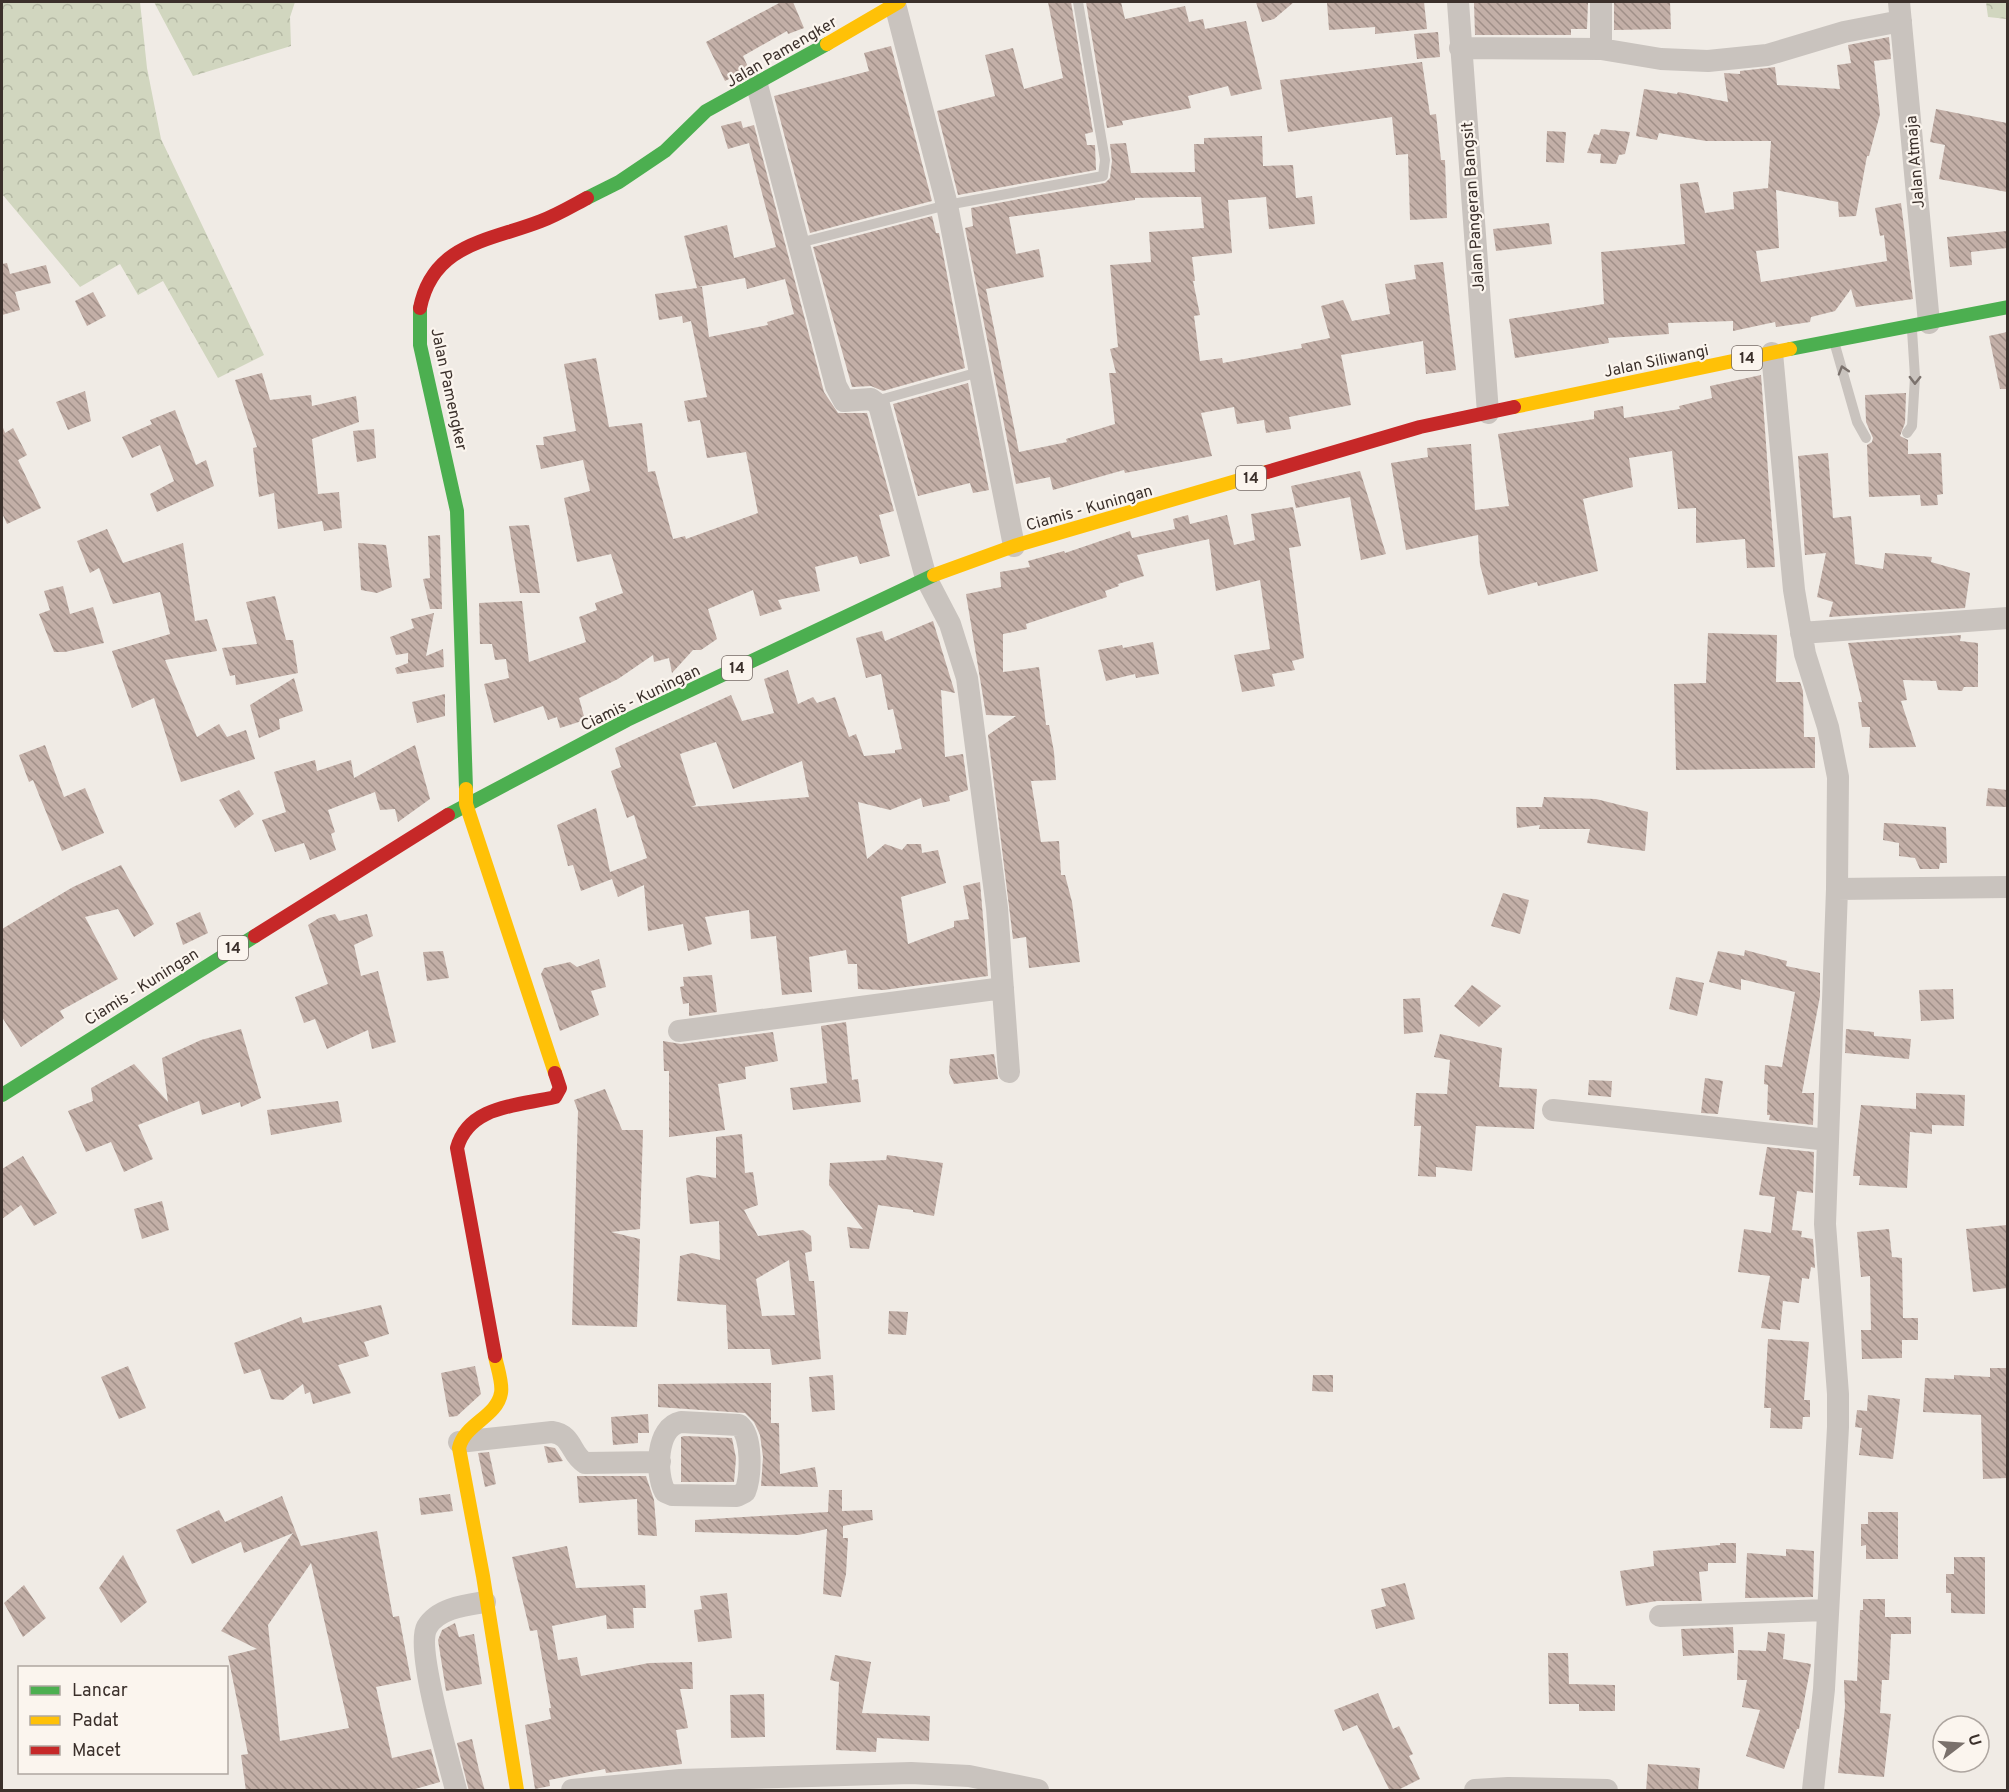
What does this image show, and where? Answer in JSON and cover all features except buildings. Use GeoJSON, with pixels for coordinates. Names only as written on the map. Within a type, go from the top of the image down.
{"type":"FeatureCollection","features":[{"type":"Feature","properties":{"kind":"main road","name":"Jalan Pamengker"},"geometry":{"type":"LineString","coordinates":[[459,1442],[498,1404],[502,1392],[458,1160],[458,1138],[462,1129],[476,1118],[555,1097],[560,1088],[466,804],[458,520],[449,465],[420,345],[419,312],[423,292],[439,267],[459,250],[489,237],[541,221],[619,182],[665,151],[706,111],[757,85],[897,3]]}},
{"type":"Feature","properties":{"kind":"main road","name":"Jalan Siliwangi"},"geometry":{"type":"LineString","coordinates":[[1488,413],[1772,353],[2007,307]]}},
{"type":"Feature","properties":{"kind":"main road","name":"Ciamis - Kuningan"},"geometry":{"type":"LineString","coordinates":[[2,1095],[466,804],[627,720],[926,578],[1014,546],[1420,427],[1488,413]]}},
{"type":"Feature","properties":{"kind":"main road"},"geometry":{"type":"LineString","coordinates":[[459,1442],[479,1542],[485,1602],[517,1791]]}},
{"type":"Feature","properties":{"kind":"street","name":"Jalan Pangeran Bangsit"},"geometry":{"type":"LineString","coordinates":[[1458,2],[1488,413]]}},
{"type":"Feature","properties":{"kind":"street"},"geometry":{"type":"LineString","coordinates":[[1601,2],[1601,49]]}},
{"type":"Feature","properties":{"kind":"street"},"geometry":{"type":"LineString","coordinates":[[897,3],[946,205],[1014,546]]}},
{"type":"Feature","properties":{"kind":"street"},"geometry":{"type":"LineString","coordinates":[[1460,48],[1601,49],[1661,59],[1720,60],[1767,55],[1844,32],[1900,11]]}},
{"type":"Feature","properties":{"kind":"street","name":"Jalan Atmaja"},"geometry":{"type":"LineString","coordinates":[[1900,11],[1921,325]]}},
{"type":"Feature","properties":{"kind":"street"},"geometry":{"type":"LineString","coordinates":[[757,85],[840,397],[850,403],[876,401],[882,412],[926,578],[950,624],[967,678],[996,896],[1010,1072]]}},
{"type":"Feature","properties":{"kind":"street"},"geometry":{"type":"LineString","coordinates":[[1772,353],[1787,535],[1801,633],[1805,654],[1834,747],[1838,777],[1837,889],[1830,1025],[1826,1267],[1838,1394],[1824,1689],[1813,1791]]}},
{"type":"Feature","properties":{"kind":"street"},"geometry":{"type":"LineString","coordinates":[[1801,633],[2007,618]]}},
{"type":"Feature","properties":{"kind":"street"},"geometry":{"type":"LineString","coordinates":[[1837,889],[2007,887]]}},
{"type":"Feature","properties":{"kind":"street"},"geometry":{"type":"LineString","coordinates":[[679,1031],[1003,988]]}},
{"type":"Feature","properties":{"kind":"street"},"geometry":{"type":"LineString","coordinates":[[1553,1110],[1828,1140]]}},
{"type":"Feature","properties":{"kind":"street"},"geometry":{"type":"LineString","coordinates":[[675,1424],[740,1425],[746,1432],[748,1483],[745,1492],[740,1496],[668,1494],[662,1486],[660,1462],[665,1432],[675,1424]]}},
{"type":"Feature","properties":{"kind":"street"},"geometry":{"type":"LineString","coordinates":[[459,1442],[552,1432],[565,1436],[580,1460],[585,1463],[660,1462]]}},
{"type":"Feature","properties":{"kind":"street"},"geometry":{"type":"LineString","coordinates":[[456,1791],[425,1661],[423,1637],[428,1625],[443,1613],[458,1606],[485,1602]]}},
{"type":"Feature","properties":{"kind":"street"},"geometry":{"type":"LineString","coordinates":[[1660,1616],[1826,1610]]}},
{"type":"Feature","properties":{"kind":"street"},"geometry":{"type":"LineString","coordinates":[[572,1791],[680,1780],[911,1773],[969,1776],[1038,1791]]}},
{"type":"Feature","properties":{"kind":"street"},"geometry":{"type":"LineString","coordinates":[[1475,1791],[1508,1788],[1606,1791]]}},
{"type":"Feature","properties":{"kind":"lane"},"geometry":{"type":"LineString","coordinates":[[799,243],[946,205],[1103,176],[1105,160],[1078,2]]}},
{"type":"Feature","properties":{"kind":"lane"},"geometry":{"type":"LineString","coordinates":[[1907,433],[1912,426],[1921,325]]}},
{"type":"Feature","properties":{"kind":"lane"},"geometry":{"type":"LineString","coordinates":[[1834,341],[1857,422],[1866,438]]}},
{"type":"Feature","properties":{"kind":"lane"},"geometry":{"type":"LineString","coordinates":[[876,401],[979,372]]}},
{"type":"Feature","properties":{"kind":"green space"},"geometry":{"type":"Polygon","coordinates":[[[2,2],[140,2],[147,68],[161,139],[264,355],[218,378],[163,281],[138,295],[120,264],[80,287],[2,194],[2,2]]]}},
{"type":"Feature","properties":{"kind":"green space"},"geometry":{"type":"Polygon","coordinates":[[[154,2],[295,2],[290,17],[291,46],[193,76],[154,2]]]}},
{"type":"Feature","properties":{"kind":"green space"},"geometry":{"type":"Polygon","coordinates":[[[1986,2],[2007,2],[2007,19],[1988,17],[1986,2]]]}},
{"type":"Feature","properties":{"kind":"traffic: fast"},"geometry":{"type":"LineString","coordinates":[[587,198],[619,182],[665,151],[706,111],[827,44]]}},
{"type":"Feature","properties":{"kind":"traffic: fast"},"geometry":{"type":"LineString","coordinates":[[1790,349],[2008,307]]}},
{"type":"Feature","properties":{"kind":"traffic: fast"},"geometry":{"type":"LineString","coordinates":[[420,308],[420,345],[457,511],[466,789]]}},
{"type":"Feature","properties":{"kind":"traffic: fast"},"geometry":{"type":"LineString","coordinates":[[448,815],[627,720],[934,575]]}},
{"type":"Feature","properties":{"kind":"traffic: fast"},"geometry":{"type":"LineString","coordinates":[[2,1095],[255,936]]}},
{"type":"Feature","properties":{"kind":"traffic: slow"},"geometry":{"type":"LineString","coordinates":[[827,44],[899,2]]}},
{"type":"Feature","properties":{"kind":"traffic: slow"},"geometry":{"type":"LineString","coordinates":[[1514,407],[1790,349]]}},
{"type":"Feature","properties":{"kind":"traffic: slow"},"geometry":{"type":"LineString","coordinates":[[934,575],[1014,546],[1267,472]]}},
{"type":"Feature","properties":{"kind":"traffic: slow"},"geometry":{"type":"LineString","coordinates":[[466,789],[466,804],[555,1073]]}},
{"type":"Feature","properties":{"kind":"traffic: slow"},"geometry":{"type":"LineString","coordinates":[[495,1356],[501,1385],[498,1401],[487,1415],[467,1433],[459,1448],[483,1576],[517,1790]]}},
{"type":"Feature","properties":{"kind":"traffic: jam"},"geometry":{"type":"LineString","coordinates":[[420,308],[427,286],[437,270],[451,257],[484,240],[547,219],[587,198]]}},
{"type":"Feature","properties":{"kind":"traffic: jam"},"geometry":{"type":"LineString","coordinates":[[1267,472],[1420,427],[1514,407]]}},
{"type":"Feature","properties":{"kind":"traffic: jam"},"geometry":{"type":"LineString","coordinates":[[255,936],[448,815]]}},
{"type":"Feature","properties":{"kind":"traffic: jam"},"geometry":{"type":"LineString","coordinates":[[495,1356],[457,1148],[463,1134],[472,1123],[484,1115],[511,1106],[555,1097],[560,1088],[555,1073]]}}]}
